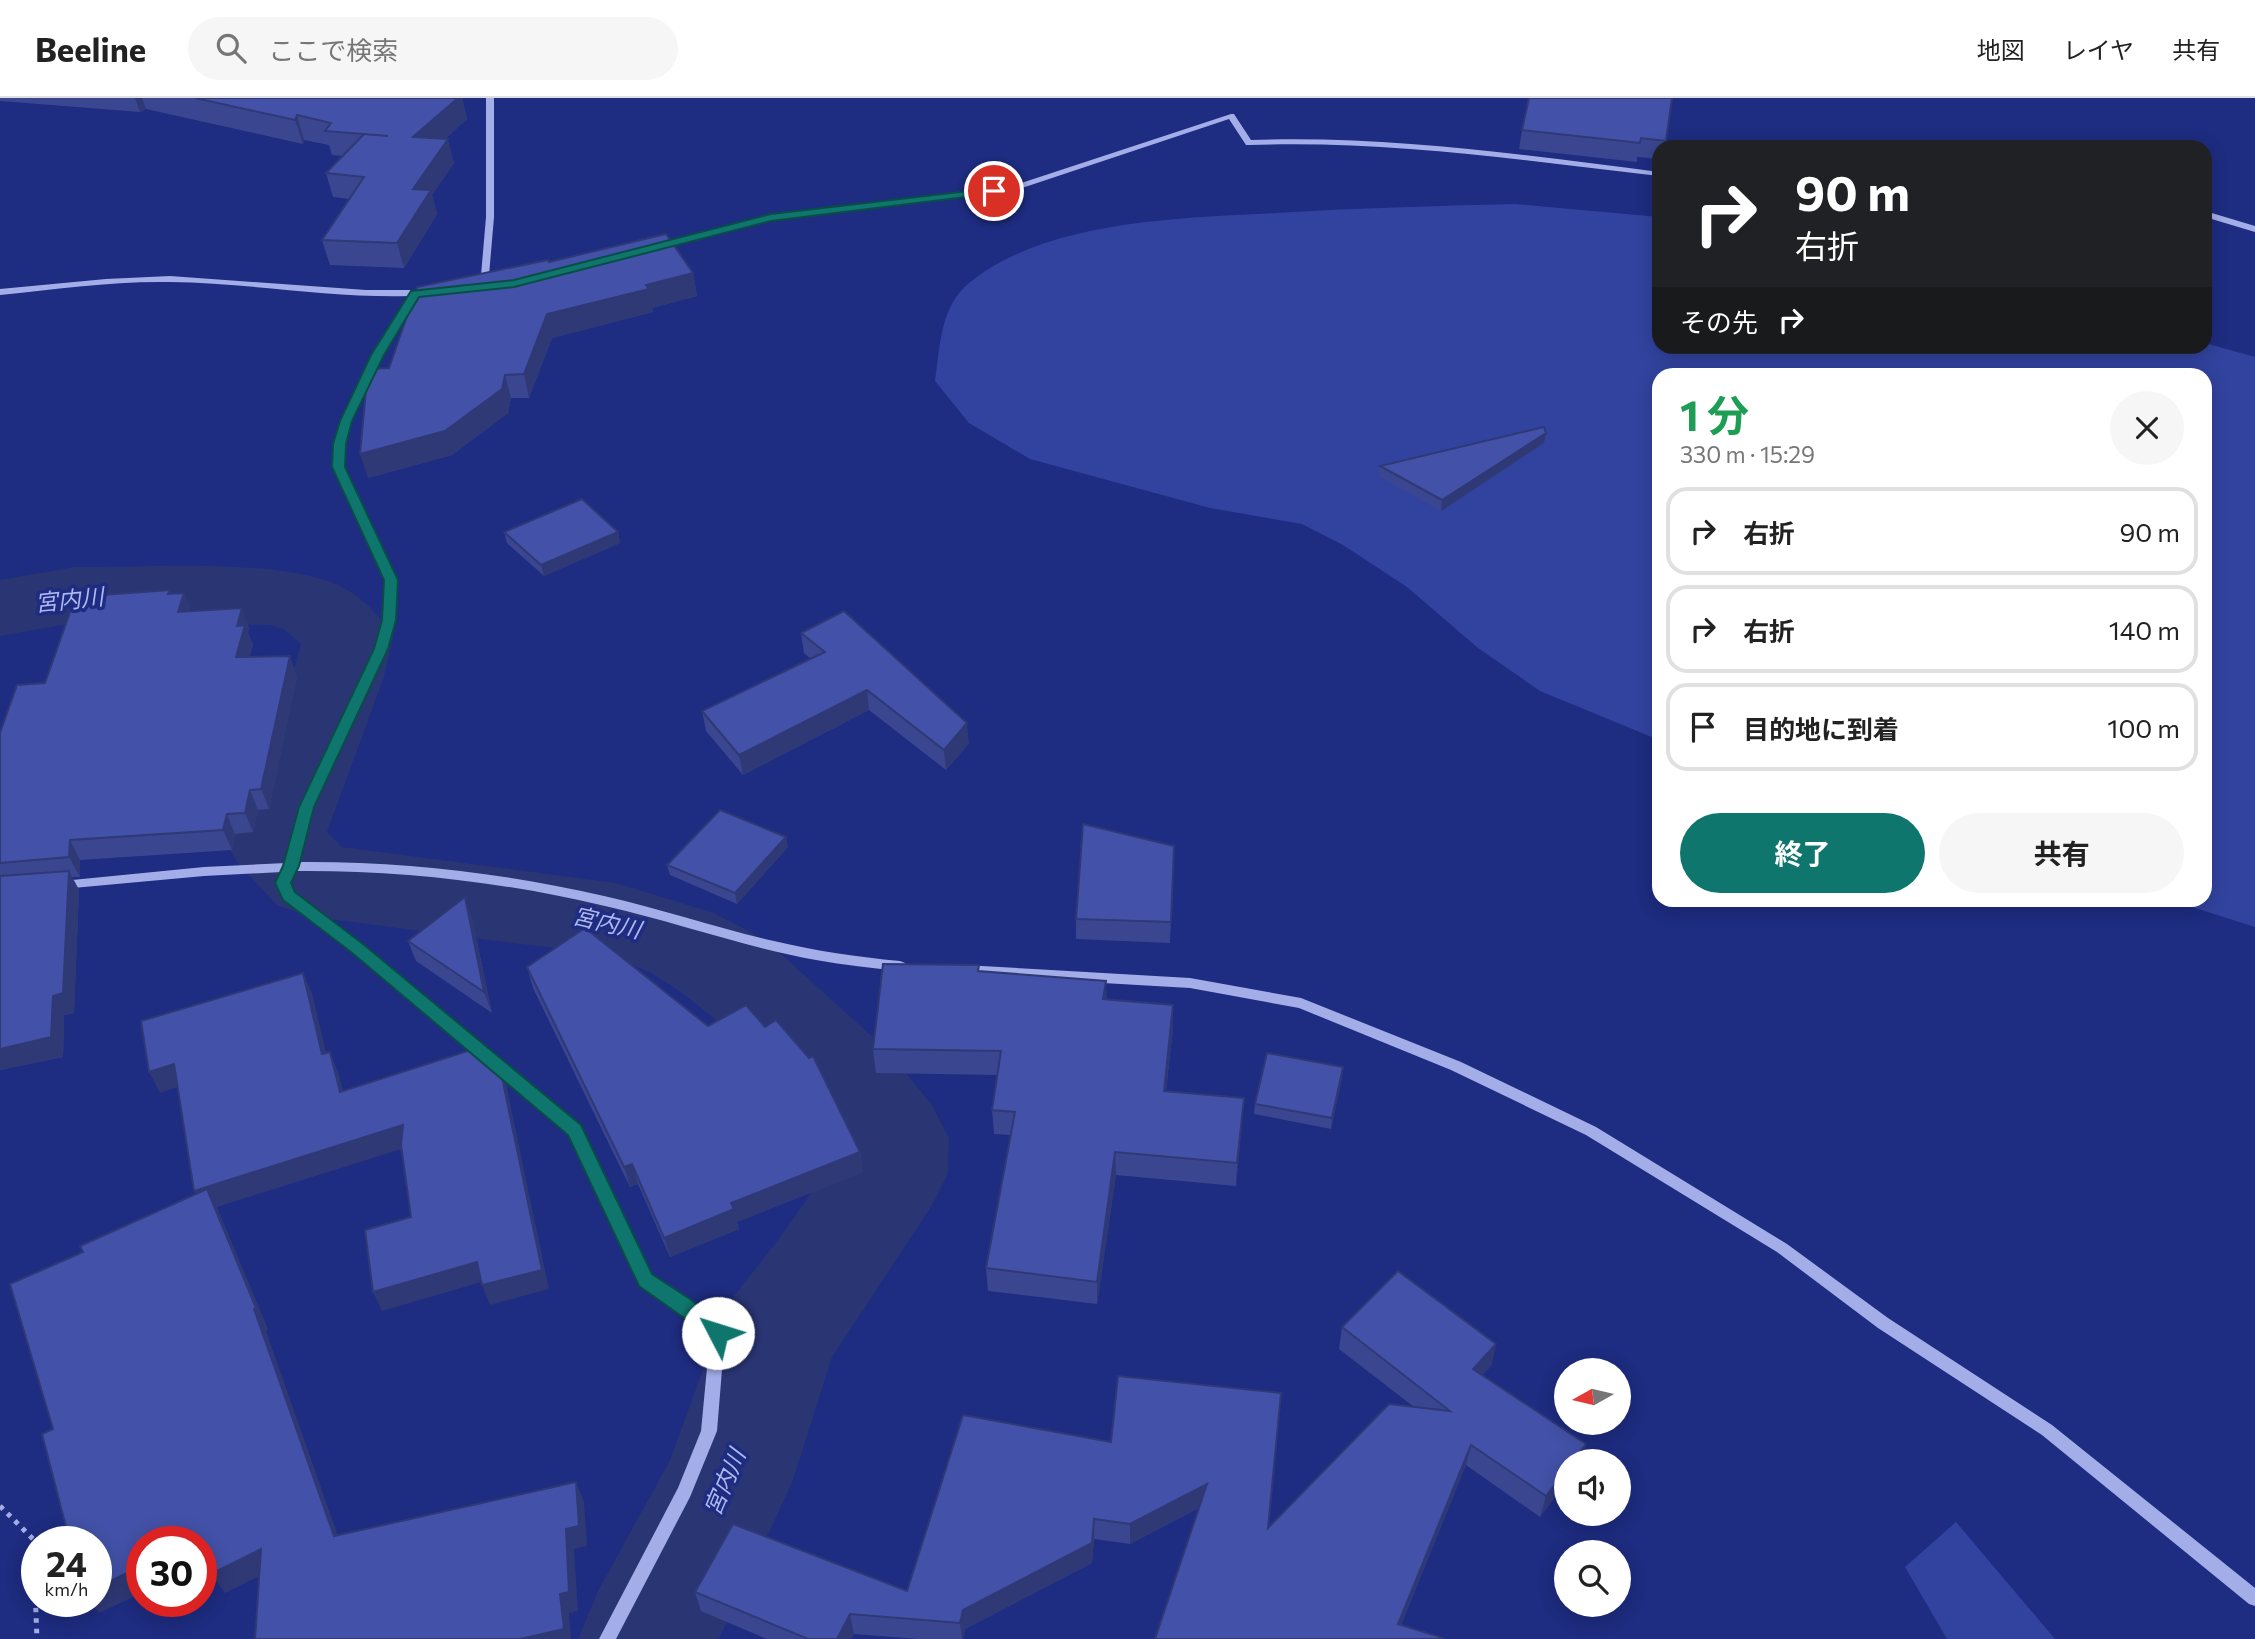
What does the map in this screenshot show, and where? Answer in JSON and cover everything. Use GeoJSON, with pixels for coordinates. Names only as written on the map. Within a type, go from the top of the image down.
{"type":"FeatureCollection","features":[{"type":"Feature","properties":{"kind":"street"},"geometry":{"type":"LineString","coordinates":[[484,287],[490,217],[490,98]]}},
{"type":"Feature","properties":{"kind":"street"},"geometry":{"type":"LineString","coordinates":[[642,253],[771,217],[1013,188],[1231,116],[1249,143],[1311,139],[1438,148],[1652,173]]}},
{"type":"Feature","properties":{"kind":"street"},"geometry":{"type":"LineString","coordinates":[[2212,216],[2255,229]]}},
{"type":"Feature","properties":{"kind":"street"},"geometry":{"type":"LineString","coordinates":[[0,292],[114,281],[172,279],[415,294],[439,292]]}},
{"type":"Feature","properties":{"kind":"street"},"geometry":{"type":"LineString","coordinates":[[473,289],[494,286]]}},
{"type":"Feature","properties":{"kind":"street"},"geometry":{"type":"LineString","coordinates":[[415,294],[377,355],[346,421],[340,444],[339,467],[391,580],[389,620],[381,649],[306,807],[291,866],[283,883],[289,895],[357,948],[575,1130],[646,1280],[684,1305],[718,1333],[709,1431],[684,1492],[607,1639]]}},
{"type":"Feature","properties":{"kind":"street"},"geometry":{"type":"LineString","coordinates":[[52,886],[291,866],[392,870],[486,878],[613,903],[768,946],[915,967]]}},
{"type":"Feature","properties":{"kind":"street"},"geometry":{"type":"LineString","coordinates":[[942,969],[1189,983],[1301,1003],[1481,1078],[1591,1131],[1782,1248],[1882,1323],[2047,1430],[2255,1598]]}},
{"type":"Feature","properties":{"kind":"path"},"geometry":{"type":"LineString","coordinates":[[0,1506],[33,1539],[37,1639]]}},
{"type":"Feature","properties":{"kind":"shaded area"},"geometry":{"type":"Polygon","coordinates":[[[1515,204],[1652,216],[1652,354],[2212,354],[2212,345],[2255,357],[2255,927],[2192,907],[2212,907],[2212,368],[1652,368],[1652,737],[1540,691],[1478,648],[1407,587],[1343,545],[1302,524],[1210,508],[1030,459],[969,423],[935,381],[943,328],[959,293],[1000,262],[1036,246],[1115,226],[1198,217],[1515,204]]]}},
{"type":"Feature","properties":{"kind":"shaded area"},"geometry":{"type":"Polygon","coordinates":[[[1956,1522],[2055,1639],[1947,1639],[1905,1567],[1956,1522]]]}},
{"type":"Feature","properties":{"kind":"building"},"geometry":{"type":"Polygon","coordinates":[[[195,98],[458,98],[413,137],[448,139],[413,189],[431,190],[397,243],[322,240],[364,177],[326,173],[364,134],[325,131],[331,123],[297,115],[295,120],[195,98]]]}},
{"type":"Feature","properties":{"kind":"building"},"geometry":{"type":"Polygon","coordinates":[[[1529,98],[1672,98],[1666,140],[1641,138],[1640,143],[1522,130],[1529,98]]]}},
{"type":"Feature","properties":{"kind":"building"},"geometry":{"type":"Polygon","coordinates":[[[666,234],[693,273],[646,285],[649,289],[547,314],[524,374],[505,375],[502,389],[445,431],[360,454],[368,369],[389,368],[417,287],[548,260],[549,262],[666,234]]]}},
{"type":"Feature","properties":{"kind":"building"},"geometry":{"type":"Polygon","coordinates":[[[1544,427],[1546,433],[1442,500],[1380,466],[1544,427]]]}},
{"type":"Feature","properties":{"kind":"building"},"geometry":{"type":"Polygon","coordinates":[[[582,499],[618,532],[541,565],[504,532],[582,499]]]}},
{"type":"Feature","properties":{"kind":"building"},"geometry":{"type":"Polygon","coordinates":[[[170,590],[168,594],[184,593],[178,612],[242,608],[237,626],[245,625],[236,657],[290,656],[261,789],[250,790],[245,813],[227,814],[223,830],[70,840],[69,857],[0,863],[0,733],[17,685],[45,683],[74,601],[100,599],[102,595],[170,590]]]}},
{"type":"Feature","properties":{"kind":"building"},"geometry":{"type":"Polygon","coordinates":[[[844,611],[967,723],[944,750],[867,690],[739,755],[702,711],[825,652],[801,633],[844,611]]]}},
{"type":"Feature","properties":{"kind":"building"},"geometry":{"type":"Polygon","coordinates":[[[720,810],[786,837],[735,893],[667,865],[720,810]]]}},
{"type":"Feature","properties":{"kind":"building"},"geometry":{"type":"Polygon","coordinates":[[[1083,824],[1174,846],[1171,922],[1076,919],[1083,824]]]}},
{"type":"Feature","properties":{"kind":"building"},"geometry":{"type":"Polygon","coordinates":[[[69,871],[63,993],[53,996],[51,1037],[0,1049],[0,876],[69,871]]]}},
{"type":"Feature","properties":{"kind":"building"},"geometry":{"type":"Polygon","coordinates":[[[465,897],[484,992],[408,941],[465,897]]]}},
{"type":"Feature","properties":{"kind":"building"},"geometry":{"type":"Polygon","coordinates":[[[585,928],[708,1026],[746,1005],[765,1027],[776,1020],[809,1058],[813,1056],[860,1152],[731,1203],[734,1209],[664,1238],[632,1164],[624,1167],[527,967],[585,928]]]}},
{"type":"Feature","properties":{"kind":"building"},"geometry":{"type":"Polygon","coordinates":[[[883,964],[979,965],[978,971],[1106,981],[1103,999],[1173,1005],[1164,1091],[1244,1098],[1237,1163],[1115,1152],[1097,1282],[986,1268],[1015,1112],[992,1110],[1001,1051],[873,1049],[883,964]]]}},
{"type":"Feature","properties":{"kind":"building"},"geometry":{"type":"Polygon","coordinates":[[[303,973],[322,1054],[330,1052],[340,1092],[480,1047],[499,1063],[542,1270],[482,1285],[477,1262],[373,1292],[365,1230],[411,1217],[401,1145],[403,1125],[194,1191],[174,1064],[149,1072],[141,1021],[303,973]]]}},
{"type":"Feature","properties":{"kind":"building"},"geometry":{"type":"Polygon","coordinates":[[[1267,1053],[1343,1067],[1332,1118],[1255,1104],[1267,1053]]]}},
{"type":"Feature","properties":{"kind":"building"},"geometry":{"type":"Polygon","coordinates":[[[207,1189],[256,1308],[254,1309],[334,1536],[576,1482],[579,1526],[566,1529],[569,1592],[560,1594],[564,1629],[520,1639],[255,1639],[261,1549],[217,1571],[217,1526],[126,1526],[126,1574],[112,1580],[112,1526],[66,1526],[42,1434],[53,1429],[10,1284],[83,1252],[80,1246],[207,1189]]]}},
{"type":"Feature","properties":{"kind":"building"},"geometry":{"type":"Polygon","coordinates":[[[1398,1271],[1496,1344],[1473,1369],[1554,1423],[1554,1435],[1572,1435],[1586,1444],[1582,1449],[1554,1449],[1554,1486],[1546,1496],[1471,1445],[1398,1624],[1442,1639],[1155,1639],[1207,1484],[1130,1524],[1094,1519],[1092,1543],[963,1610],[960,1623],[850,1614],[837,1639],[808,1639],[695,1592],[733,1524],[907,1591],[963,1415],[1111,1442],[1118,1376],[1281,1393],[1268,1528],[1389,1404],[1450,1411],[1342,1327],[1398,1271]]]}},
{"type":"Feature","properties":{"kind":"waterway","name":"宮内川"},"geometry":{"type":"LineString","coordinates":[[0,608],[74,595],[281,597],[317,610],[348,637],[338,677],[274,840],[314,880],[558,911],[616,921],[677,941],[712,959],[743,983],[847,1080],[892,1138],[890,1173],[821,1277],[778,1334],[727,1483],[647,1639]]}},
{"type":"Feature","properties":{"kind":"route"},"geometry":{"type":"LineString","coordinates":[[718,1333],[684,1305],[646,1280],[575,1130],[357,948],[289,895],[283,883],[291,866],[306,807],[381,649],[389,620],[391,580],[339,467],[340,444],[346,421],[377,355],[415,294],[514,284],[617,260],[771,217],[994,191]]}}]}
